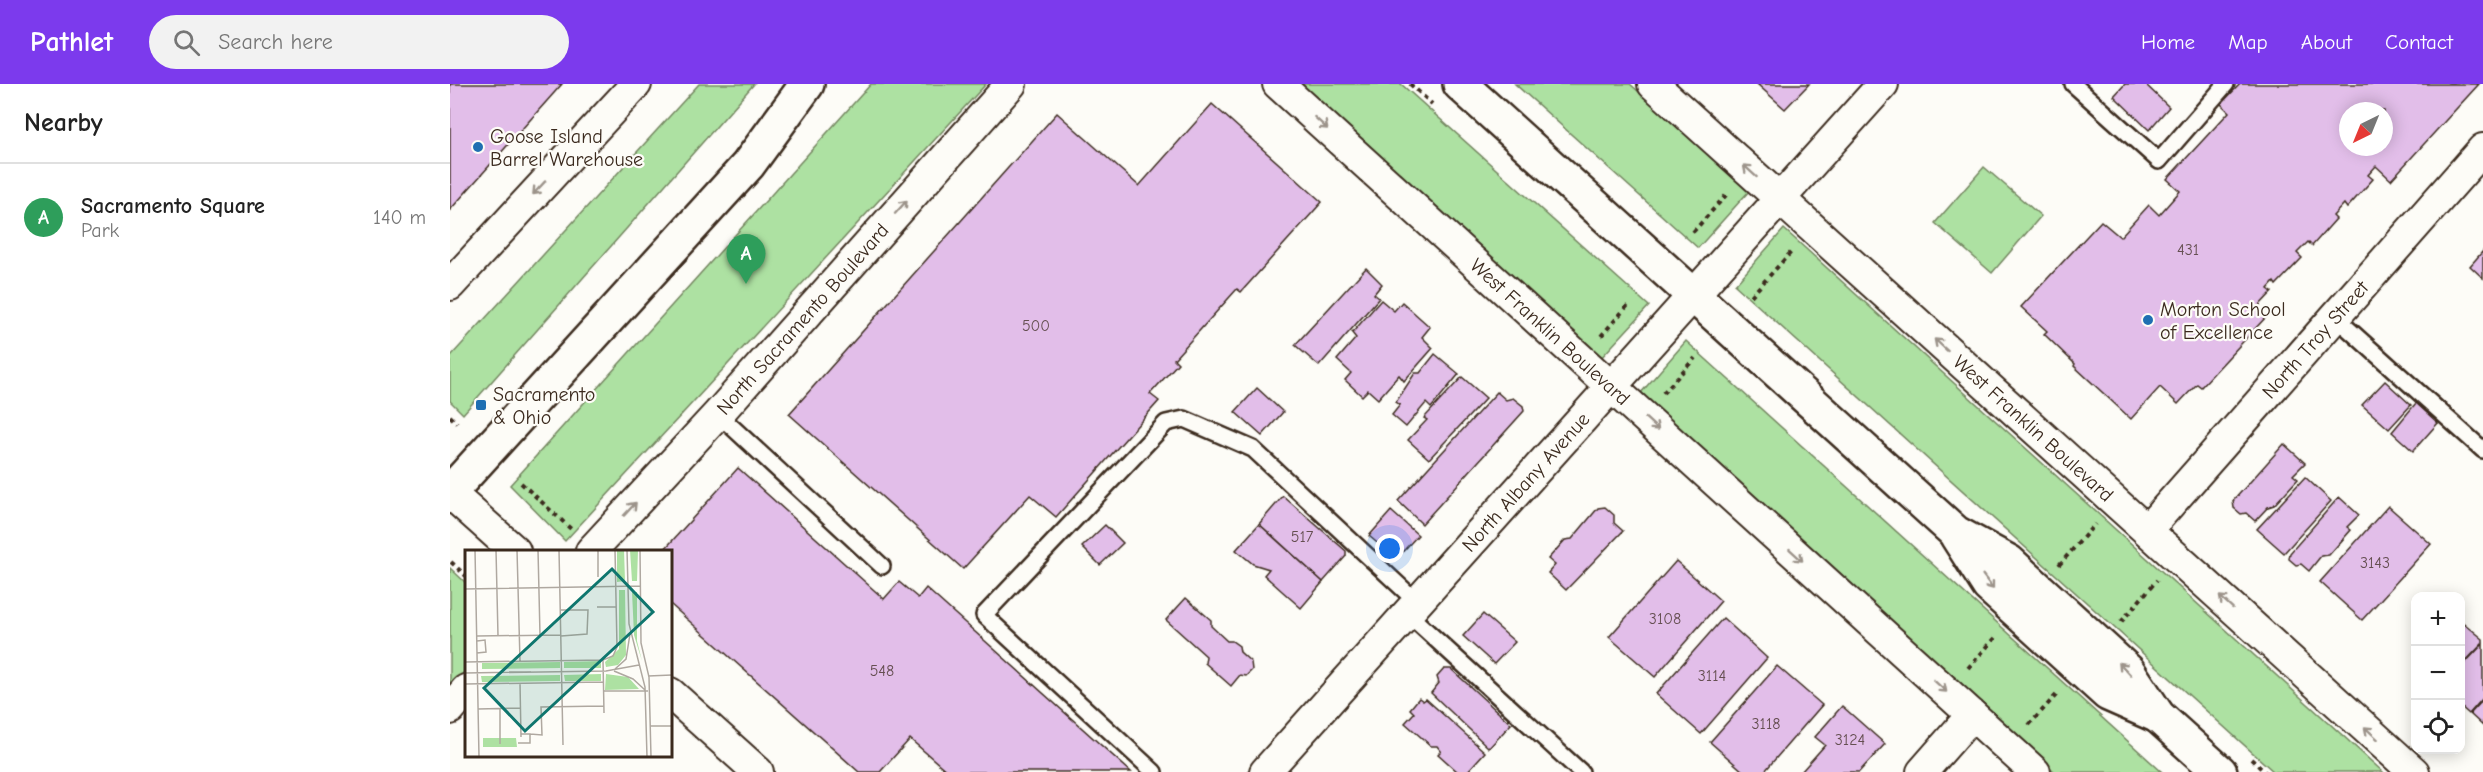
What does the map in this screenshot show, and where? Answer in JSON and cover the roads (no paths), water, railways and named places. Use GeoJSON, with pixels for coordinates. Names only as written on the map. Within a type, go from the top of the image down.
{"type":"FeatureCollection","features":[{"type":"Feature","properties":{"kind":"street"},"geometry":{"type":"LineString","coordinates":[[450,285],[636,84]]}},
{"type":"Feature","properties":{"kind":"street"},"geometry":{"type":"LineString","coordinates":[[513,550],[450,493],[748,165],[807,84]]}},
{"type":"Feature","properties":{"kind":"street","name":"North Sacramento Boulevard"},"geometry":{"type":"LineString","coordinates":[[582,541],[718,414],[1011,84]]}},
{"type":"Feature","properties":{"kind":"street","name":"West Franklin Boulevard"},"geometry":{"type":"LineString","coordinates":[[1278,84],[2035,772]]}},
{"type":"Feature","properties":{"kind":"street"},"geometry":{"type":"LineString","coordinates":[[1460,84],[1956,533],[1989,586],[2108,694],[2158,716],[2220,772]]}},
{"type":"Feature","properties":{"kind":"street","name":"West Franklin Boulevard"},"geometry":{"type":"LineString","coordinates":[[1653,84],[2414,772]]}},
{"type":"Feature","properties":{"kind":"street","name":"North Albany Avenue"},"geometry":{"type":"LineString","coordinates":[[1265,772],[1883,84]]}},
{"type":"Feature","properties":{"kind":"street","name":"North Troy Street"},"geometry":{"type":"LineString","coordinates":[[2147,530],[2483,149]]}},
{"type":"Feature","properties":{"kind":"street"},"geometry":{"type":"LineString","coordinates":[[450,709],[465,691]]}},
{"type":"Feature","properties":{"kind":"street"},"geometry":{"type":"LineString","coordinates":[[672,695],[758,772]]}},
{"type":"Feature","properties":{"kind":"street"},"geometry":{"type":"LineString","coordinates":[[1922,772],[1972,716]]}},
{"type":"Feature","properties":{"kind":"lane"},"geometry":{"type":"LineString","coordinates":[[2073,84],[2159,161],[2226,84]]}},
{"type":"Feature","properties":{"kind":"lane"},"geometry":{"type":"LineString","coordinates":[[2335,317],[2483,450]]}},
{"type":"Feature","properties":{"kind":"lane"},"geometry":{"type":"LineString","coordinates":[[718,414],[882,566]]}},
{"type":"Feature","properties":{"kind":"lane"},"geometry":{"type":"LineString","coordinates":[[1154,772],[984,615],[1166,423],[1184,419],[1253,449],[1581,772]]}},
{"type":"Feature","properties":{"kind":"place","name":"Goose Island Barrel Warehouse"},"geometry":{"type":"Point","coordinates":[478,147]}},
{"type":"Feature","properties":{"kind":"place","name":"Sacramento Square"},"geometry":{"type":"Point","coordinates":[746,284]}},
{"type":"Feature","properties":{"kind":"place","name":"Morton School of Excellence"},"geometry":{"type":"Point","coordinates":[2148,320]}},
{"type":"Feature","properties":{"kind":"place","name":"Sacramento & Ohio"},"geometry":{"type":"Point","coordinates":[481,405]}}]}
